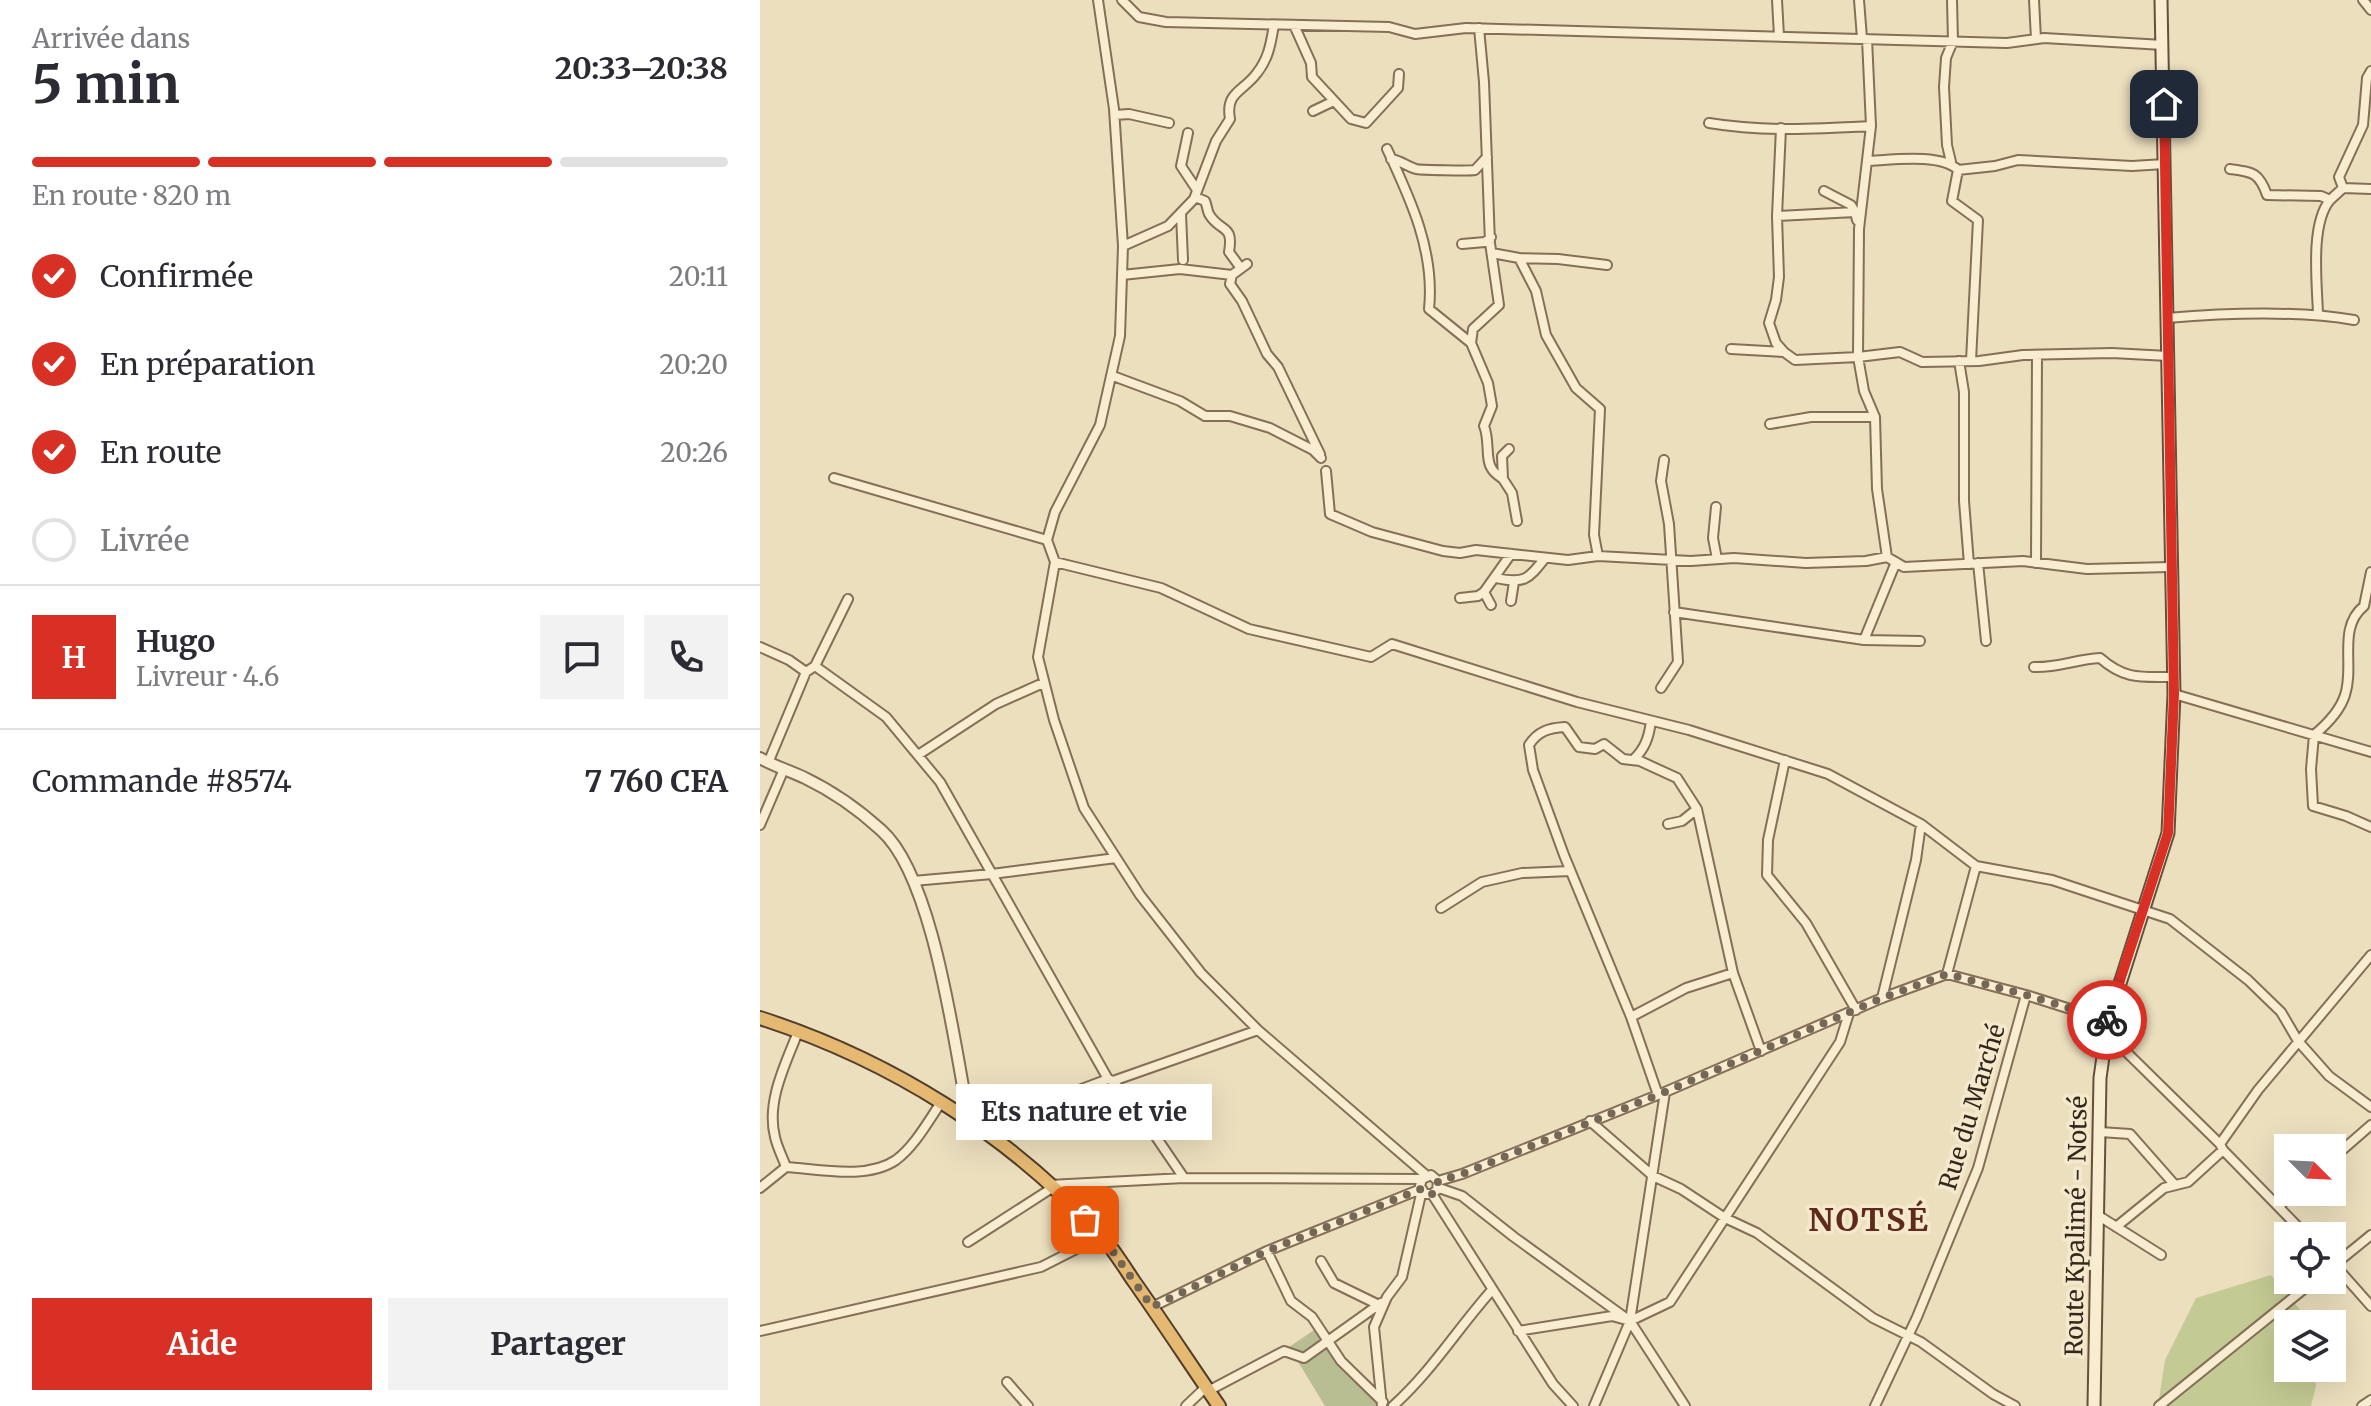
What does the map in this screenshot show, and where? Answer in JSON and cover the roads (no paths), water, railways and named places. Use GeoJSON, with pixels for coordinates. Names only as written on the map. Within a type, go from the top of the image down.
{"type":"FeatureCollection","features":[{"type":"Feature","properties":{"kind":"highway"},"geometry":{"type":"LineString","coordinates":[[760,1018],[864,1059],[942,1101],[987,1133],[1102,1236],[1219,1406]]}},
{"type":"Feature","properties":{"kind":"main road","name":"Route Kpalimé - Notsé"},"geometry":{"type":"LineString","coordinates":[[2094,1406],[2100,1078],[2107,1026],[2168,833],[2174,694],[2161,0]]}},
{"type":"Feature","properties":{"kind":"street"},"geometry":{"type":"LineString","coordinates":[[1098,0],[1115,115],[1123,246],[1120,336],[1100,425],[1055,512],[1047,540],[1055,562],[1039,647],[1043,683],[1084,808],[1140,895],[1201,973],[1423,1184]]}},
{"type":"Feature","properties":{"kind":"street"},"geometry":{"type":"LineString","coordinates":[[1122,0],[1139,17],[1166,22],[1389,27],[1415,34],[1479,28],[2007,43],[2036,39],[2163,45]]}},
{"type":"Feature","properties":{"kind":"street"},"geometry":{"type":"LineString","coordinates":[[1777,0],[1779,36]]}},
{"type":"Feature","properties":{"kind":"street"},"geometry":{"type":"LineString","coordinates":[[1859,0],[1871,126],[1859,229],[1858,357],[1864,391],[1875,417],[1877,489],[1892,559],[1864,640]]}},
{"type":"Feature","properties":{"kind":"street"},"geometry":{"type":"LineString","coordinates":[[1952,0],[1953,41],[1946,58],[1944,87],[1947,145],[1954,166],[1952,201],[1978,220],[1971,361]]}},
{"type":"Feature","properties":{"kind":"street"},"geometry":{"type":"LineString","coordinates":[[2034,0],[2036,39]]}},
{"type":"Feature","properties":{"kind":"street"},"geometry":{"type":"LineString","coordinates":[[2363,0],[2371,10]]}},
{"type":"Feature","properties":{"kind":"street"},"geometry":{"type":"LineString","coordinates":[[1123,246],[1168,226],[1196,193],[1216,141],[1230,119],[1228,106],[1232,97],[1257,74],[1271,48],[1274,25]]}},
{"type":"Feature","properties":{"kind":"street"},"geometry":{"type":"LineString","coordinates":[[1294,25],[1311,63],[1312,77],[1351,119],[1366,123],[1398,88],[1399,74]]}},
{"type":"Feature","properties":{"kind":"street"},"geometry":{"type":"LineString","coordinates":[[1471,343],[1473,329],[1499,305],[1492,253],[1479,28]]}},
{"type":"Feature","properties":{"kind":"street"},"geometry":{"type":"LineString","coordinates":[[2343,188],[2339,177],[2363,125],[2368,108],[2367,78],[2371,71]]}},
{"type":"Feature","properties":{"kind":"street"},"geometry":{"type":"LineString","coordinates":[[1313,111],[1334,101]]}},
{"type":"Feature","properties":{"kind":"street"},"geometry":{"type":"LineString","coordinates":[[1115,115],[1129,114],[1169,123]]}},
{"type":"Feature","properties":{"kind":"street"},"geometry":{"type":"LineString","coordinates":[[1709,123],[1741,128],[1871,126]]}},
{"type":"Feature","properties":{"kind":"street"},"geometry":{"type":"LineString","coordinates":[[1781,128],[1777,216],[1779,277],[1769,323],[1776,343],[1795,360],[1900,352],[1922,362],[2037,355],[2168,356]]}},
{"type":"Feature","properties":{"kind":"street"},"geometry":{"type":"LineString","coordinates":[[1113,376],[1180,401],[1205,416],[1230,416],[1270,428],[1313,450],[1321,458],[1278,367],[1267,354],[1242,301],[1230,284],[1232,275],[1244,266],[1229,252],[1229,232],[1209,213],[1205,201],[1196,193],[1181,166],[1188,133]]}},
{"type":"Feature","properties":{"kind":"street"},"geometry":{"type":"LineString","coordinates":[[1387,149],[1418,216],[1432,283],[1429,309],[1471,343],[1488,383],[1492,406],[1484,426],[1489,439],[1487,453],[1491,469],[1503,479],[1512,493],[1517,521]]}},
{"type":"Feature","properties":{"kind":"street"},"geometry":{"type":"LineString","coordinates":[[1391,159],[1403,161],[1418,170],[1463,171],[1475,170],[1488,156]]}},
{"type":"Feature","properties":{"kind":"street"},"geometry":{"type":"LineString","coordinates":[[1867,161],[1903,159],[1954,166],[1995,166],[2018,160],[2132,166],[2165,164]]}},
{"type":"Feature","properties":{"kind":"street"},"geometry":{"type":"LineString","coordinates":[[2230,169],[2251,172],[2262,181],[2267,195],[2321,196],[2330,200]]}},
{"type":"Feature","properties":{"kind":"street"},"geometry":{"type":"LineString","coordinates":[[1187,176],[1204,173]]}},
{"type":"Feature","properties":{"kind":"street"},"geometry":{"type":"LineString","coordinates":[[2318,314],[2319,223],[2324,207],[2343,188],[2371,189]]}},
{"type":"Feature","properties":{"kind":"street"},"geometry":{"type":"LineString","coordinates":[[1824,191],[1851,205],[1859,229]]}},
{"type":"Feature","properties":{"kind":"street"},"geometry":{"type":"LineString","coordinates":[[1777,216],[1855,212]]}},
{"type":"Feature","properties":{"kind":"street"},"geometry":{"type":"LineString","coordinates":[[1181,214],[1183,260]]}},
{"type":"Feature","properties":{"kind":"street"},"geometry":{"type":"LineString","coordinates":[[1462,244],[1485,242],[1492,236]]}},
{"type":"Feature","properties":{"kind":"street"},"geometry":{"type":"LineString","coordinates":[[1492,253],[1607,265]]}},
{"type":"Feature","properties":{"kind":"street"},"geometry":{"type":"LineString","coordinates":[[1519,258],[1536,291],[1546,335],[1576,388],[1600,409],[1594,535],[1598,556]]}},
{"type":"Feature","properties":{"kind":"street"},"geometry":{"type":"LineString","coordinates":[[1122,275],[1180,269],[1232,275]]}},
{"type":"Feature","properties":{"kind":"street"},"geometry":{"type":"LineString","coordinates":[[2167,318],[2220,314],[2318,314],[2354,320]]}},
{"type":"Feature","properties":{"kind":"street"},"geometry":{"type":"LineString","coordinates":[[1731,349],[1784,352]]}},
{"type":"Feature","properties":{"kind":"street"},"geometry":{"type":"LineString","coordinates":[[2036,563],[2037,355]]}},
{"type":"Feature","properties":{"kind":"street"},"geometry":{"type":"LineString","coordinates":[[1959,361],[1964,392],[1964,501],[1986,641]]}},
{"type":"Feature","properties":{"kind":"street"},"geometry":{"type":"LineString","coordinates":[[1770,424],[1811,417],[1875,417]]}},
{"type":"Feature","properties":{"kind":"street"},"geometry":{"type":"LineString","coordinates":[[1503,479],[1502,456],[1509,449]]}},
{"type":"Feature","properties":{"kind":"street"},"geometry":{"type":"LineString","coordinates":[[1661,688],[1678,662],[1669,524],[1661,481],[1664,460]]}},
{"type":"Feature","properties":{"kind":"street"},"geometry":{"type":"LineString","coordinates":[[1326,471],[1330,514],[1372,532],[1460,553],[1476,550],[1568,560],[1598,556],[1806,563],[1892,559],[1904,567],[2036,563],[2087,569],[2170,567]]}},
{"type":"Feature","properties":{"kind":"street"},"geometry":{"type":"LineString","coordinates":[[834,478],[1047,540]]}},
{"type":"Feature","properties":{"kind":"street"},"geometry":{"type":"LineString","coordinates":[[1716,507],[1713,538],[1717,559]]}},
{"type":"Feature","properties":{"kind":"street"},"geometry":{"type":"LineString","coordinates":[[1460,598],[1478,596],[1484,592],[1511,554]]}},
{"type":"Feature","properties":{"kind":"street"},"geometry":{"type":"LineString","coordinates":[[1496,578],[1514,582],[1530,577],[1545,558]]}},
{"type":"Feature","properties":{"kind":"street"},"geometry":{"type":"LineString","coordinates":[[1055,562],[1161,588],[1249,629],[1371,657],[1392,644],[1828,774],[1921,824],[1976,866],[2052,880],[2170,919],[2248,980],[2281,1012],[2298,1041],[2329,1076],[2371,1107]]}},
{"type":"Feature","properties":{"kind":"street"},"geometry":{"type":"LineString","coordinates":[[2371,572],[2364,606],[2353,615],[2348,640],[2349,668],[2345,697],[2328,723],[2314,735],[2311,769],[2313,806],[2371,827]]}},
{"type":"Feature","properties":{"kind":"street"},"geometry":{"type":"LineString","coordinates":[[1511,601],[1514,582]]}},
{"type":"Feature","properties":{"kind":"street"},"geometry":{"type":"LineString","coordinates":[[1484,592],[1491,605]]}},
{"type":"Feature","properties":{"kind":"street"},"geometry":{"type":"LineString","coordinates":[[848,599],[815,666],[806,672],[764,760],[808,779],[845,802],[884,832],[907,865],[928,917],[966,1103],[962,1114]]}},
{"type":"Feature","properties":{"kind":"street"},"geometry":{"type":"LineString","coordinates":[[1674,612],[1864,640],[1920,641]]}},
{"type":"Feature","properties":{"kind":"street"},"geometry":{"type":"LineString","coordinates":[[760,647],[789,660],[806,672]]}},
{"type":"Feature","properties":{"kind":"street"},"geometry":{"type":"LineString","coordinates":[[2034,667],[2053,668],[2075,659],[2100,658],[2116,672],[2145,677],[2173,677]]}},
{"type":"Feature","properties":{"kind":"street"},"geometry":{"type":"LineString","coordinates":[[815,666],[886,717],[940,782],[1110,1080],[1152,1131],[1184,1178]]}},
{"type":"Feature","properties":{"kind":"street"},"geometry":{"type":"LineString","coordinates":[[918,755],[996,704],[1043,683]]}},
{"type":"Feature","properties":{"kind":"street"},"geometry":{"type":"LineString","coordinates":[[2174,694],[2371,752]]}},
{"type":"Feature","properties":{"kind":"street"},"geometry":{"type":"LineString","coordinates":[[1633,760],[1643,750],[1651,721]]}},
{"type":"Feature","properties":{"kind":"street"},"geometry":{"type":"LineString","coordinates":[[1594,1406],[1630,1321],[1653,1176],[1661,1093],[1570,871],[1533,770],[1529,745],[1537,735],[1552,728],[1565,727],[1579,747],[1595,749],[1604,744],[1623,759],[1640,761],[1677,778],[1697,809],[1733,973],[1761,1051]]}},
{"type":"Feature","properties":{"kind":"street"},"geometry":{"type":"LineString","coordinates":[[1518,1331],[1612,1316],[1630,1321],[1670,1302],[1840,1042],[1852,1011],[1806,923],[1767,875],[1768,840],[1785,760]]}},
{"type":"Feature","properties":{"kind":"street"},"geometry":{"type":"LineString","coordinates":[[760,825],[762,812],[784,769]]}},
{"type":"Feature","properties":{"kind":"street"},"geometry":{"type":"LineString","coordinates":[[1668,824],[1682,821],[1697,809]]}},
{"type":"Feature","properties":{"kind":"street"},"geometry":{"type":"LineString","coordinates":[[1882,998],[1916,860],[1921,824]]}},
{"type":"Feature","properties":{"kind":"street"},"geometry":{"type":"LineString","coordinates":[[913,881],[1116,858]]}},
{"type":"Feature","properties":{"kind":"street"},"geometry":{"type":"LineString","coordinates":[[1947,974],[1976,866]]}},
{"type":"Feature","properties":{"kind":"street"},"geometry":{"type":"LineString","coordinates":[[1441,908],[1482,882],[1522,873],[1570,871]]}},
{"type":"Feature","properties":{"kind":"street"},"geometry":{"type":"LineString","coordinates":[[2116,1227],[2164,1188],[2188,1182],[2221,1147],[2258,1090],[2371,955]]}},
{"type":"Feature","properties":{"kind":"street"},"geometry":{"type":"LineString","coordinates":[[1631,1017],[1686,988],[1733,973]]}},
{"type":"Feature","properties":{"kind":"street"},"geometry":{"type":"LineString","coordinates":[[1436,1188],[1462,1174],[1882,998],[1947,974],[2026,995],[2107,1026],[2274,1201]]}},
{"type":"Feature","properties":{"kind":"street","name":"Rue du Marché"},"geometry":{"type":"LineString","coordinates":[[1875,1406],[1978,1168],[2026,995]]}},
{"type":"Feature","properties":{"kind":"street"},"geometry":{"type":"LineString","coordinates":[[987,1133],[1044,1103],[1258,1030]]}},
{"type":"Feature","properties":{"kind":"street"},"geometry":{"type":"LineString","coordinates":[[786,1167],[775,1138],[772,1117],[778,1085],[798,1032]]}},
{"type":"Feature","properties":{"kind":"street"},"geometry":{"type":"LineString","coordinates":[[760,1188],[786,1167],[854,1173],[884,1166],[907,1150],[942,1101]]}},
{"type":"Feature","properties":{"kind":"street"},"geometry":{"type":"LineString","coordinates":[[1590,1121],[1653,1176],[1757,1233],[1873,1318],[1908,1335],[2015,1406]]}},
{"type":"Feature","properties":{"kind":"street"},"geometry":{"type":"LineString","coordinates":[[2346,1147],[2371,1125]]}},
{"type":"Feature","properties":{"kind":"street"},"geometry":{"type":"LineString","coordinates":[[2100,1132],[2130,1134],[2174,1184]]}},
{"type":"Feature","properties":{"kind":"street"},"geometry":{"type":"LineString","coordinates":[[1152,1307],[1267,1251],[1423,1184],[1434,1176],[1436,1188],[1492,1290],[1553,1384],[1573,1406]]}},
{"type":"Feature","properties":{"kind":"street"},"geometry":{"type":"LineString","coordinates":[[968,1242],[1050,1187],[1184,1178],[1423,1184],[1462,1196],[1630,1321],[1685,1406]]}},
{"type":"Feature","properties":{"kind":"street"},"geometry":{"type":"LineString","coordinates":[[1186,1406],[1207,1389],[1284,1351],[1304,1358],[1379,1305],[1402,1277],[1423,1184]]}},
{"type":"Feature","properties":{"kind":"street"},"geometry":{"type":"LineString","coordinates":[[2279,1206],[2294,1222]]}},
{"type":"Feature","properties":{"kind":"street"},"geometry":{"type":"LineString","coordinates":[[2099,1216],[2161,1255]]}},
{"type":"Feature","properties":{"kind":"street"},"geometry":{"type":"LineString","coordinates":[[2346,1254],[2371,1235]]}},
{"type":"Feature","properties":{"kind":"street"},"geometry":{"type":"LineString","coordinates":[[760,1331],[1041,1267],[1102,1236]]}},
{"type":"Feature","properties":{"kind":"street"},"geometry":{"type":"LineString","coordinates":[[1267,1251],[1291,1301],[1312,1317],[1341,1361],[1383,1404]]}},
{"type":"Feature","properties":{"kind":"street"},"geometry":{"type":"LineString","coordinates":[[1321,1261],[1334,1283],[1379,1305]]}},
{"type":"Feature","properties":{"kind":"street"},"geometry":{"type":"LineString","coordinates":[[2346,1278],[2371,1306]]}},
{"type":"Feature","properties":{"kind":"street"},"geometry":{"type":"LineString","coordinates":[[1393,1406],[1440,1359],[1468,1317],[1492,1290]]}},
{"type":"Feature","properties":{"kind":"street"},"geometry":{"type":"LineString","coordinates":[[2159,1406],[2298,1294]]}},
{"type":"Feature","properties":{"kind":"street"},"geometry":{"type":"LineString","coordinates":[[1383,1404],[1374,1327],[1387,1297]]}},
{"type":"Feature","properties":{"kind":"street"},"geometry":{"type":"LineString","coordinates":[[1007,1382],[1028,1406]]}},
{"type":"Feature","properties":{"kind":"street"},"geometry":{"type":"LineString","coordinates":[[2362,1406],[2371,1400]]}},
{"type":"Feature","properties":{"kind":"place","name":"Ets nature et vie"},"geometry":{"type":"Point","coordinates":[1085,1220]}},
{"type":"Feature","properties":{"kind":"district","name":"NOTSÉ"},"geometry":{"type":"Point","coordinates":[1869,1220]}}]}
